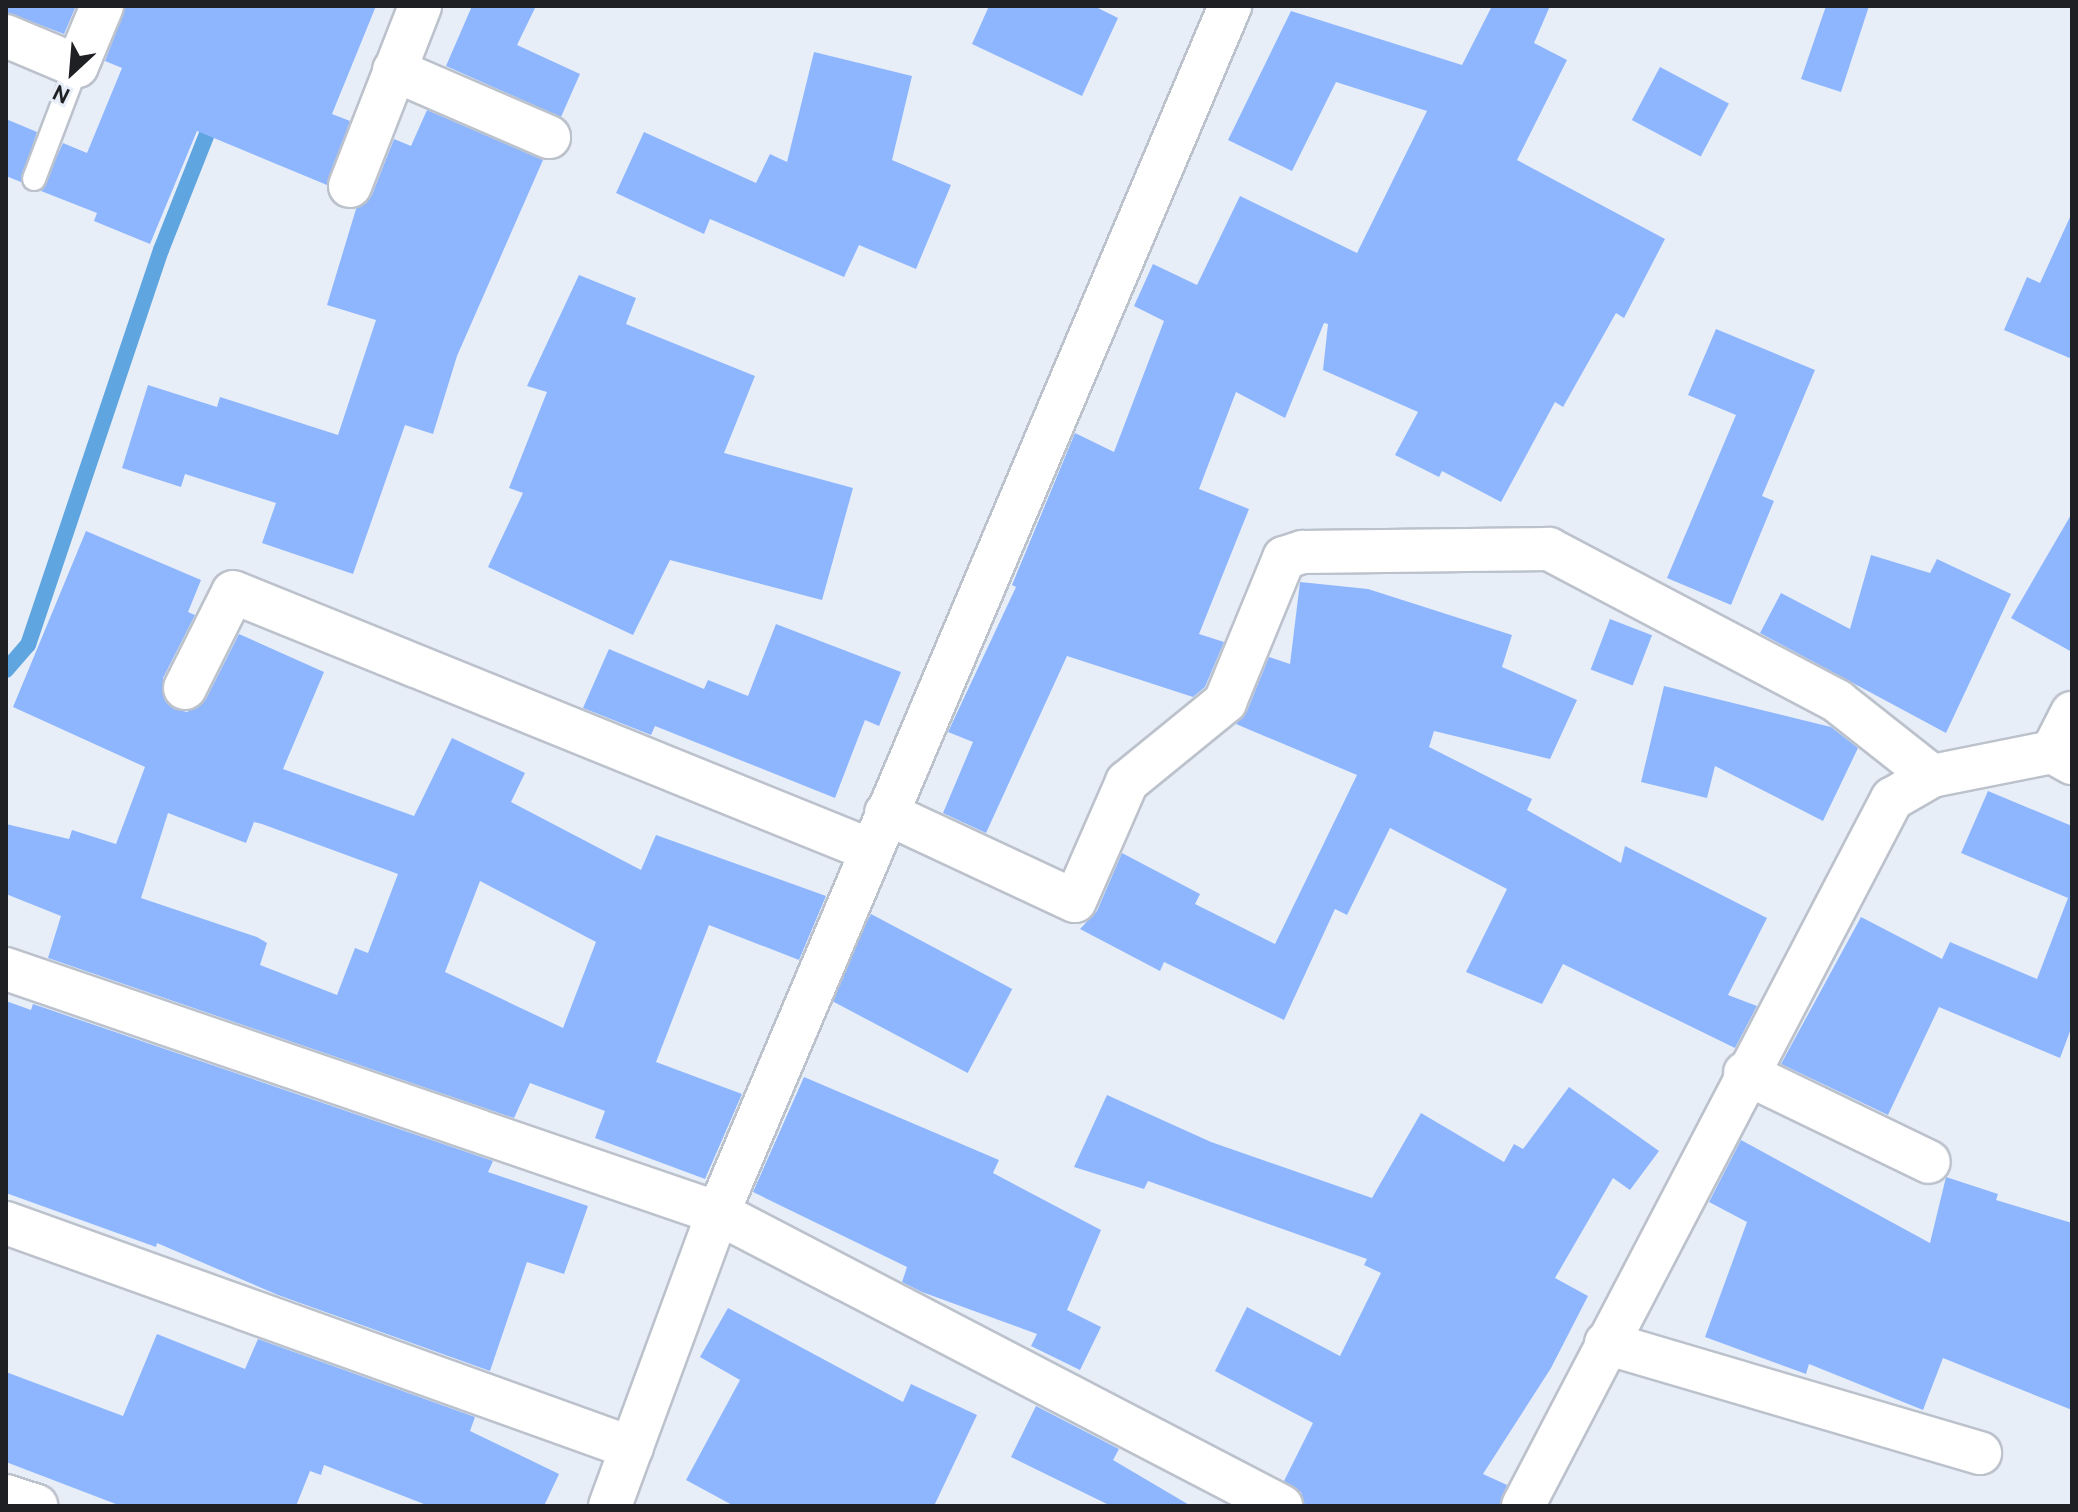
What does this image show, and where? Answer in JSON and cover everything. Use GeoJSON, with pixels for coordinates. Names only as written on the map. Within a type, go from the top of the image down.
{"type":"FeatureCollection","features":[{"type":"Feature","properties":{"kind":"street"},"geometry":{"type":"LineString","coordinates":[[6,36],[77,66],[102,6]]}},
{"type":"Feature","properties":{"kind":"street"},"geometry":{"type":"LineString","coordinates":[[350,186],[420,6]]}},
{"type":"Feature","properties":{"kind":"street"},"geometry":{"type":"LineString","coordinates":[[610,1506],[718,1213],[1230,6]]}},
{"type":"Feature","properties":{"kind":"street"},"geometry":{"type":"LineString","coordinates":[[394,70],[549,137]]}},
{"type":"Feature","properties":{"kind":"street"},"geometry":{"type":"LineString","coordinates":[[185,688],[233,592],[1075,901],[1127,782],[1225,702],[1284,558],[1303,552],[1549,549],[1837,701],[1932,776]]}},
{"type":"Feature","properties":{"kind":"street"},"geometry":{"type":"LineString","coordinates":[[1523,1506],[1745,1073],[1892,799],[1932,776],[2062,758],[2072,713]]}},
{"type":"Feature","properties":{"kind":"street"},"geometry":{"type":"LineString","coordinates":[[6,969],[718,1213],[1281,1506]]}},
{"type":"Feature","properties":{"kind":"street"},"geometry":{"type":"LineString","coordinates":[[1745,1073],[1929,1162]]}},
{"type":"Feature","properties":{"kind":"street"},"geometry":{"type":"LineString","coordinates":[[6,1223],[632,1448]]}},
{"type":"Feature","properties":{"kind":"street"},"geometry":{"type":"LineString","coordinates":[[1606,1343],[1980,1453]]}},
{"type":"Feature","properties":{"kind":"street"},"geometry":{"type":"LineString","coordinates":[[6,1496],[36,1506]]}},
{"type":"Feature","properties":{"kind":"lane"},"geometry":{"type":"LineString","coordinates":[[34,179],[77,66]]}},
{"type":"Feature","properties":{"kind":"building"},"geometry":{"type":"Polygon","coordinates":[[[6,6],[76,6],[64,34],[6,12],[6,6]]]}},
{"type":"Feature","properties":{"kind":"building"},"geometry":{"type":"Polygon","coordinates":[[[126,6],[376,6],[332,114],[350,121],[327,185],[197,131],[150,244],[94,221],[97,213],[41,191],[63,143],[87,153],[122,68],[105,61],[126,6]]]}},
{"type":"Feature","properties":{"kind":"building"},"geometry":{"type":"Polygon","coordinates":[[[472,6],[536,6],[517,45],[580,74],[561,117],[446,66],[472,6]]]}},
{"type":"Feature","properties":{"kind":"building"},"geometry":{"type":"Polygon","coordinates":[[[989,6],[1094,6],[1118,18],[1082,96],[972,44],[989,6]]]}},
{"type":"Feature","properties":{"kind":"building"},"geometry":{"type":"Polygon","coordinates":[[[1492,6],[1550,6],[1534,43],[1567,60],[1517,160],[1665,239],[1624,318],[1616,313],[1563,407],[1555,402],[1501,502],[1442,471],[1439,477],[1395,455],[1418,412],[1323,370],[1328,324],[1324,323],[1285,418],[1236,392],[1199,489],[1249,509],[1199,634],[1224,642],[1205,687],[1193,697],[1067,656],[986,833],[943,813],[973,742],[948,732],[1016,587],[1012,585],[1075,433],[1114,452],[1164,321],[1134,306],[1153,264],[1197,285],[1240,196],[1357,253],[1427,111],[1336,82],[1292,171],[1228,140],[1291,11],[1462,65],[1492,6]]]}},
{"type":"Feature","properties":{"kind":"building"},"geometry":{"type":"Polygon","coordinates":[[[1826,6],[1869,6],[1841,92],[1801,79],[1826,6]]]}},
{"type":"Feature","properties":{"kind":"building"},"geometry":{"type":"Polygon","coordinates":[[[814,52],[912,76],[892,160],[951,185],[916,269],[859,245],[844,277],[710,219],[704,234],[616,193],[644,132],[756,183],[770,154],[787,162],[814,52]]]}},
{"type":"Feature","properties":{"kind":"building"},"geometry":{"type":"Polygon","coordinates":[[[1660,67],[1729,104],[1701,157],[1632,120],[1660,67]]]}},
{"type":"Feature","properties":{"kind":"building"},"geometry":{"type":"Polygon","coordinates":[[[427,110],[543,160],[457,356],[433,434],[405,425],[353,574],[262,543],[276,503],[185,474],[181,487],[122,468],[148,385],[217,407],[220,397],[338,435],[376,320],[327,305],[356,209],[372,195],[394,139],[411,146],[427,110]]]}},
{"type":"Feature","properties":{"kind":"building"},"geometry":{"type":"Polygon","coordinates":[[[6,119],[37,132],[21,182],[6,176],[6,119]]]}},
{"type":"Feature","properties":{"kind":"building"},"geometry":{"type":"Polygon","coordinates":[[[2072,213],[2072,359],[2004,330],[2027,277],[2040,283],[2072,213]]]}},
{"type":"Feature","properties":{"kind":"building"},"geometry":{"type":"Polygon","coordinates":[[[579,275],[636,298],[626,324],[755,376],[724,453],[853,488],[822,600],[670,560],[633,635],[488,567],[523,493],[509,488],[547,392],[527,386],[579,275]]]}},
{"type":"Feature","properties":{"kind":"building"},"geometry":{"type":"Polygon","coordinates":[[[1716,329],[1815,370],[1762,496],[1774,501],[1731,605],[1667,578],[1736,415],[1688,395],[1716,329]]]}},
{"type":"Feature","properties":{"kind":"building"},"geometry":{"type":"Polygon","coordinates":[[[2072,513],[2072,652],[2011,618],[2072,513]]]}},
{"type":"Feature","properties":{"kind":"building"},"geometry":{"type":"Polygon","coordinates":[[[86,531],[201,580],[188,612],[195,615],[163,678],[165,701],[174,709],[187,712],[206,699],[239,634],[324,672],[283,769],[414,816],[452,738],[525,773],[511,802],[641,870],[656,835],[826,896],[799,960],[709,925],[656,1062],[742,1094],[705,1179],[595,1138],[605,1111],[530,1083],[514,1118],[48,958],[61,916],[6,894],[6,824],[69,839],[72,830],[116,844],[145,767],[13,707],[86,531]],[[168,813],[141,898],[257,937],[267,943],[260,965],[337,995],[355,948],[368,953],[398,874],[262,824],[254,822],[246,843],[168,813]],[[480,881],[445,972],[563,1028],[596,942],[480,881]]]}},
{"type":"Feature","properties":{"kind":"building"},"geometry":{"type":"Polygon","coordinates":[[[1871,555],[1930,573],[1937,559],[2011,594],[1946,733],[1760,633],[1781,593],[1850,629],[1871,555]]]}},
{"type":"Feature","properties":{"kind":"building"},"geometry":{"type":"Polygon","coordinates":[[[1300,582],[1368,589],[1512,635],[1502,667],[1577,700],[1550,759],[1434,731],[1429,747],[1532,799],[1527,810],[1621,863],[1625,846],[1767,918],[1728,995],[1757,1006],[1735,1048],[1563,964],[1542,1004],[1466,972],[1507,889],[1390,828],[1347,915],[1335,909],[1284,1020],[1164,962],[1160,971],[1080,929],[1097,911],[1122,853],[1200,894],[1195,904],[1275,944],[1357,775],[1236,724],[1247,711],[1269,657],[1290,664],[1300,582]]]}},
{"type":"Feature","properties":{"kind":"building"},"geometry":{"type":"Polygon","coordinates":[[[1610,619],[1652,635],[1633,686],[1591,669],[1610,619]]]}},
{"type":"Feature","properties":{"kind":"building"},"geometry":{"type":"Polygon","coordinates":[[[776,624],[901,672],[879,726],[865,720],[835,798],[655,726],[651,735],[583,708],[609,649],[704,689],[708,680],[748,696],[776,624]]]}},
{"type":"Feature","properties":{"kind":"building"},"geometry":{"type":"Polygon","coordinates":[[[1664,686],[1831,727],[1858,748],[1823,821],[1715,766],[1707,798],[1641,782],[1664,686]]]}},
{"type":"Feature","properties":{"kind":"building"},"geometry":{"type":"Polygon","coordinates":[[[1988,791],[2072,826],[2072,1026],[2060,1058],[1939,1007],[1888,1115],[1781,1064],[1861,917],[1942,959],[1950,942],[2037,979],[2068,898],[1961,853],[1988,791]]]}},
{"type":"Feature","properties":{"kind":"building"},"geometry":{"type":"Polygon","coordinates":[[[871,914],[1012,989],[968,1073],[826,998],[871,914]]]}},
{"type":"Feature","properties":{"kind":"building"},"geometry":{"type":"Polygon","coordinates":[[[6,1001],[31,1010],[33,1004],[493,1161],[488,1172],[588,1206],[564,1274],[527,1262],[490,1371],[278,1295],[157,1243],[156,1247],[6,1193],[6,1001]]]}},
{"type":"Feature","properties":{"kind":"building"},"geometry":{"type":"Polygon","coordinates":[[[804,1077],[999,1160],[993,1173],[1101,1230],[1067,1310],[1101,1327],[1080,1370],[1031,1346],[1037,1334],[902,1282],[907,1267],[753,1192],[804,1077]]]}},
{"type":"Feature","properties":{"kind":"building"},"geometry":{"type":"Polygon","coordinates":[[[1569,1087],[1659,1151],[1630,1190],[1613,1178],[1555,1278],[1588,1296],[1551,1368],[1483,1474],[1507,1485],[1499,1506],[1305,1506],[1301,1492],[1284,1481],[1313,1423],[1215,1371],[1247,1307],[1340,1356],[1381,1273],[1364,1265],[1367,1259],[1148,1181],[1144,1189],[1074,1167],[1107,1095],[1211,1142],[1372,1198],[1421,1113],[1504,1162],[1514,1144],[1523,1149],[1569,1087]]]}},
{"type":"Feature","properties":{"kind":"building"},"geometry":{"type":"Polygon","coordinates":[[[1741,1140],[1930,1243],[1946,1177],[1998,1194],[1996,1200],[2072,1223],[2072,1410],[1943,1358],[1923,1410],[1809,1364],[1806,1374],[1705,1337],[1747,1222],[1709,1202],[1741,1140]]]}},
{"type":"Feature","properties":{"kind":"building"},"geometry":{"type":"Polygon","coordinates":[[[728,1308],[903,1402],[911,1384],[977,1415],[934,1506],[734,1506],[686,1480],[740,1380],[700,1357],[728,1308]]]}},
{"type":"Feature","properties":{"kind":"building"},"geometry":{"type":"Polygon","coordinates":[[[157,1334],[245,1369],[258,1339],[475,1417],[470,1431],[559,1474],[544,1506],[429,1506],[324,1465],[321,1475],[310,1471],[296,1506],[121,1506],[6,1462],[6,1372],[123,1416],[157,1334]]]}},
{"type":"Feature","properties":{"kind":"building"},"geometry":{"type":"Polygon","coordinates":[[[1036,1406],[1119,1449],[1113,1460],[1191,1506],[1111,1506],[1011,1457],[1036,1406]]]}},
{"type":"Feature","properties":{"kind":"waterway"},"geometry":{"type":"LineString","coordinates":[[6,670],[28,645],[161,250],[214,116]]}}]}
